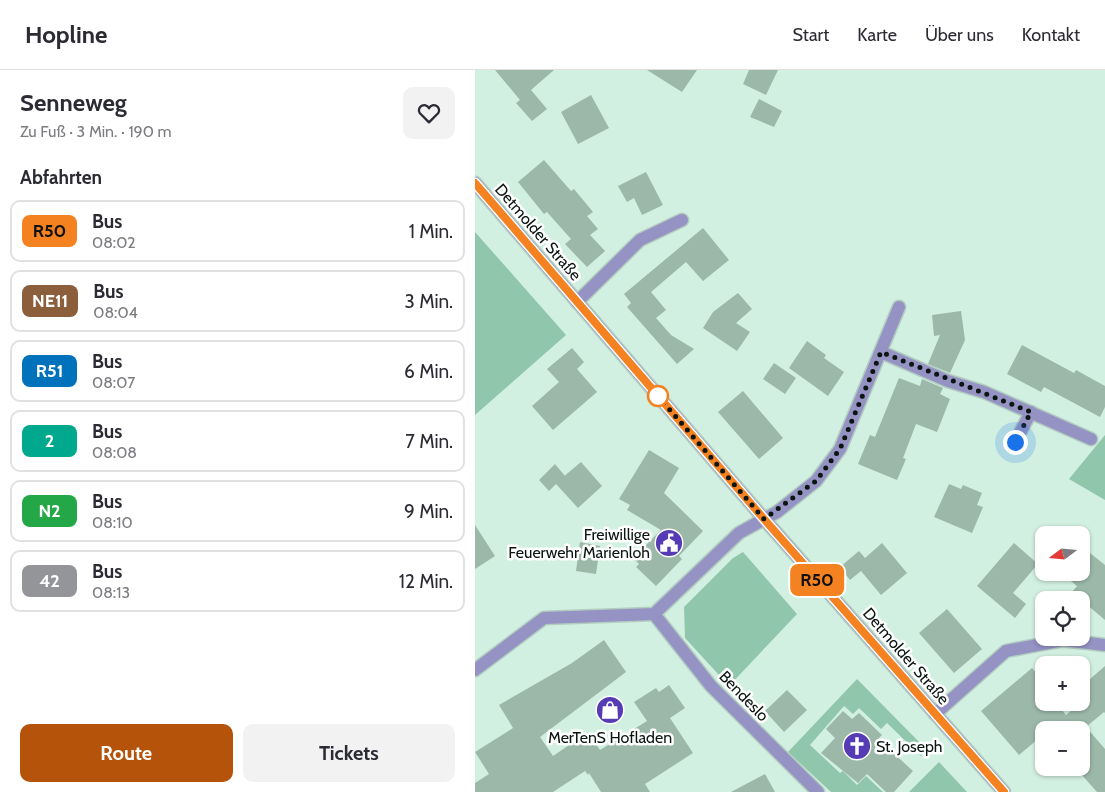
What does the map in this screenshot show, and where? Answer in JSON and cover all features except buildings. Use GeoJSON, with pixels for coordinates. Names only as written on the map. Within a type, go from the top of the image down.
{"type":"FeatureCollection","features":[{"type":"Feature","properties":{"kind":"street","name":"Detmolder Straße"},"geometry":{"type":"LineString","coordinates":[[475,184],[764,519],[1004,792]]}},
{"type":"Feature","properties":{"kind":"street","name":"Detmolder Straße"},"geometry":{"type":"LineString","coordinates":[[577,302],[640,240],[682,220]]}},
{"type":"Feature","properties":{"kind":"street"},"geometry":{"type":"LineString","coordinates":[[475,670],[543,618],[654,614],[739,533],[764,519],[816,481],[840,449],[899,306]]}},
{"type":"Feature","properties":{"kind":"street"},"geometry":{"type":"LineString","coordinates":[[881,352],[1031,412],[1091,439]]}},
{"type":"Feature","properties":{"kind":"street"},"geometry":{"type":"LineString","coordinates":[[1015,442],[1031,412]]}},
{"type":"Feature","properties":{"kind":"street","name":"Bendeslo"},"geometry":{"type":"LineString","coordinates":[[654,614],[711,686],[818,792]]}},
{"type":"Feature","properties":{"kind":"street"},"geometry":{"type":"LineString","coordinates":[[935,714],[1006,651],[1063,640],[1105,644]]}},
{"type":"Feature","properties":{"kind":"green space"},"geometry":{"type":"Polygon","coordinates":[[[475,232],[566,335],[475,415],[475,232]]]}},
{"type":"Feature","properties":{"kind":"green space"},"geometry":{"type":"Polygon","coordinates":[[[1105,435],[1105,500],[1069,479],[1105,435]]]}},
{"type":"Feature","properties":{"kind":"green space"},"geometry":{"type":"Polygon","coordinates":[[[743,552],[797,614],[729,686],[685,638],[684,607],[733,558],[743,552]]]}},
{"type":"Feature","properties":{"kind":"green space"},"geometry":{"type":"Polygon","coordinates":[[[857,679],[927,750],[921,756],[887,723],[881,729],[859,708],[853,714],[844,706],[810,745],[840,773],[843,771],[857,785],[866,776],[883,792],[831,792],[788,752],[857,679]]]}},
{"type":"Feature","properties":{"kind":"green space"},"geometry":{"type":"Polygon","coordinates":[[[939,762],[967,792],[909,792],[939,762]]]}},
{"type":"Feature","properties":{"kind":"bus line","name":"R50"},"geometry":{"type":"LineString","coordinates":[[475,183],[764,519],[1004,792]]}},
{"type":"Feature","properties":{"kind":"place","name":"Freiwillige Feuerwehr Marienloh"},"geometry":{"type":"Point","coordinates":[669,543]}},
{"type":"Feature","properties":{"kind":"place","name":"MerTenS Hofladen"},"geometry":{"type":"Point","coordinates":[610,710]}},
{"type":"Feature","properties":{"kind":"place","name":"St. Joseph"},"geometry":{"type":"Point","coordinates":[857,746]}},
{"type":"Feature","properties":{"kind":"route"},"geometry":{"type":"LineString","coordinates":[[658,396],[764,519],[777,512],[816,481],[840,449],[881,352],[1031,412],[1015,442]]}}]}
